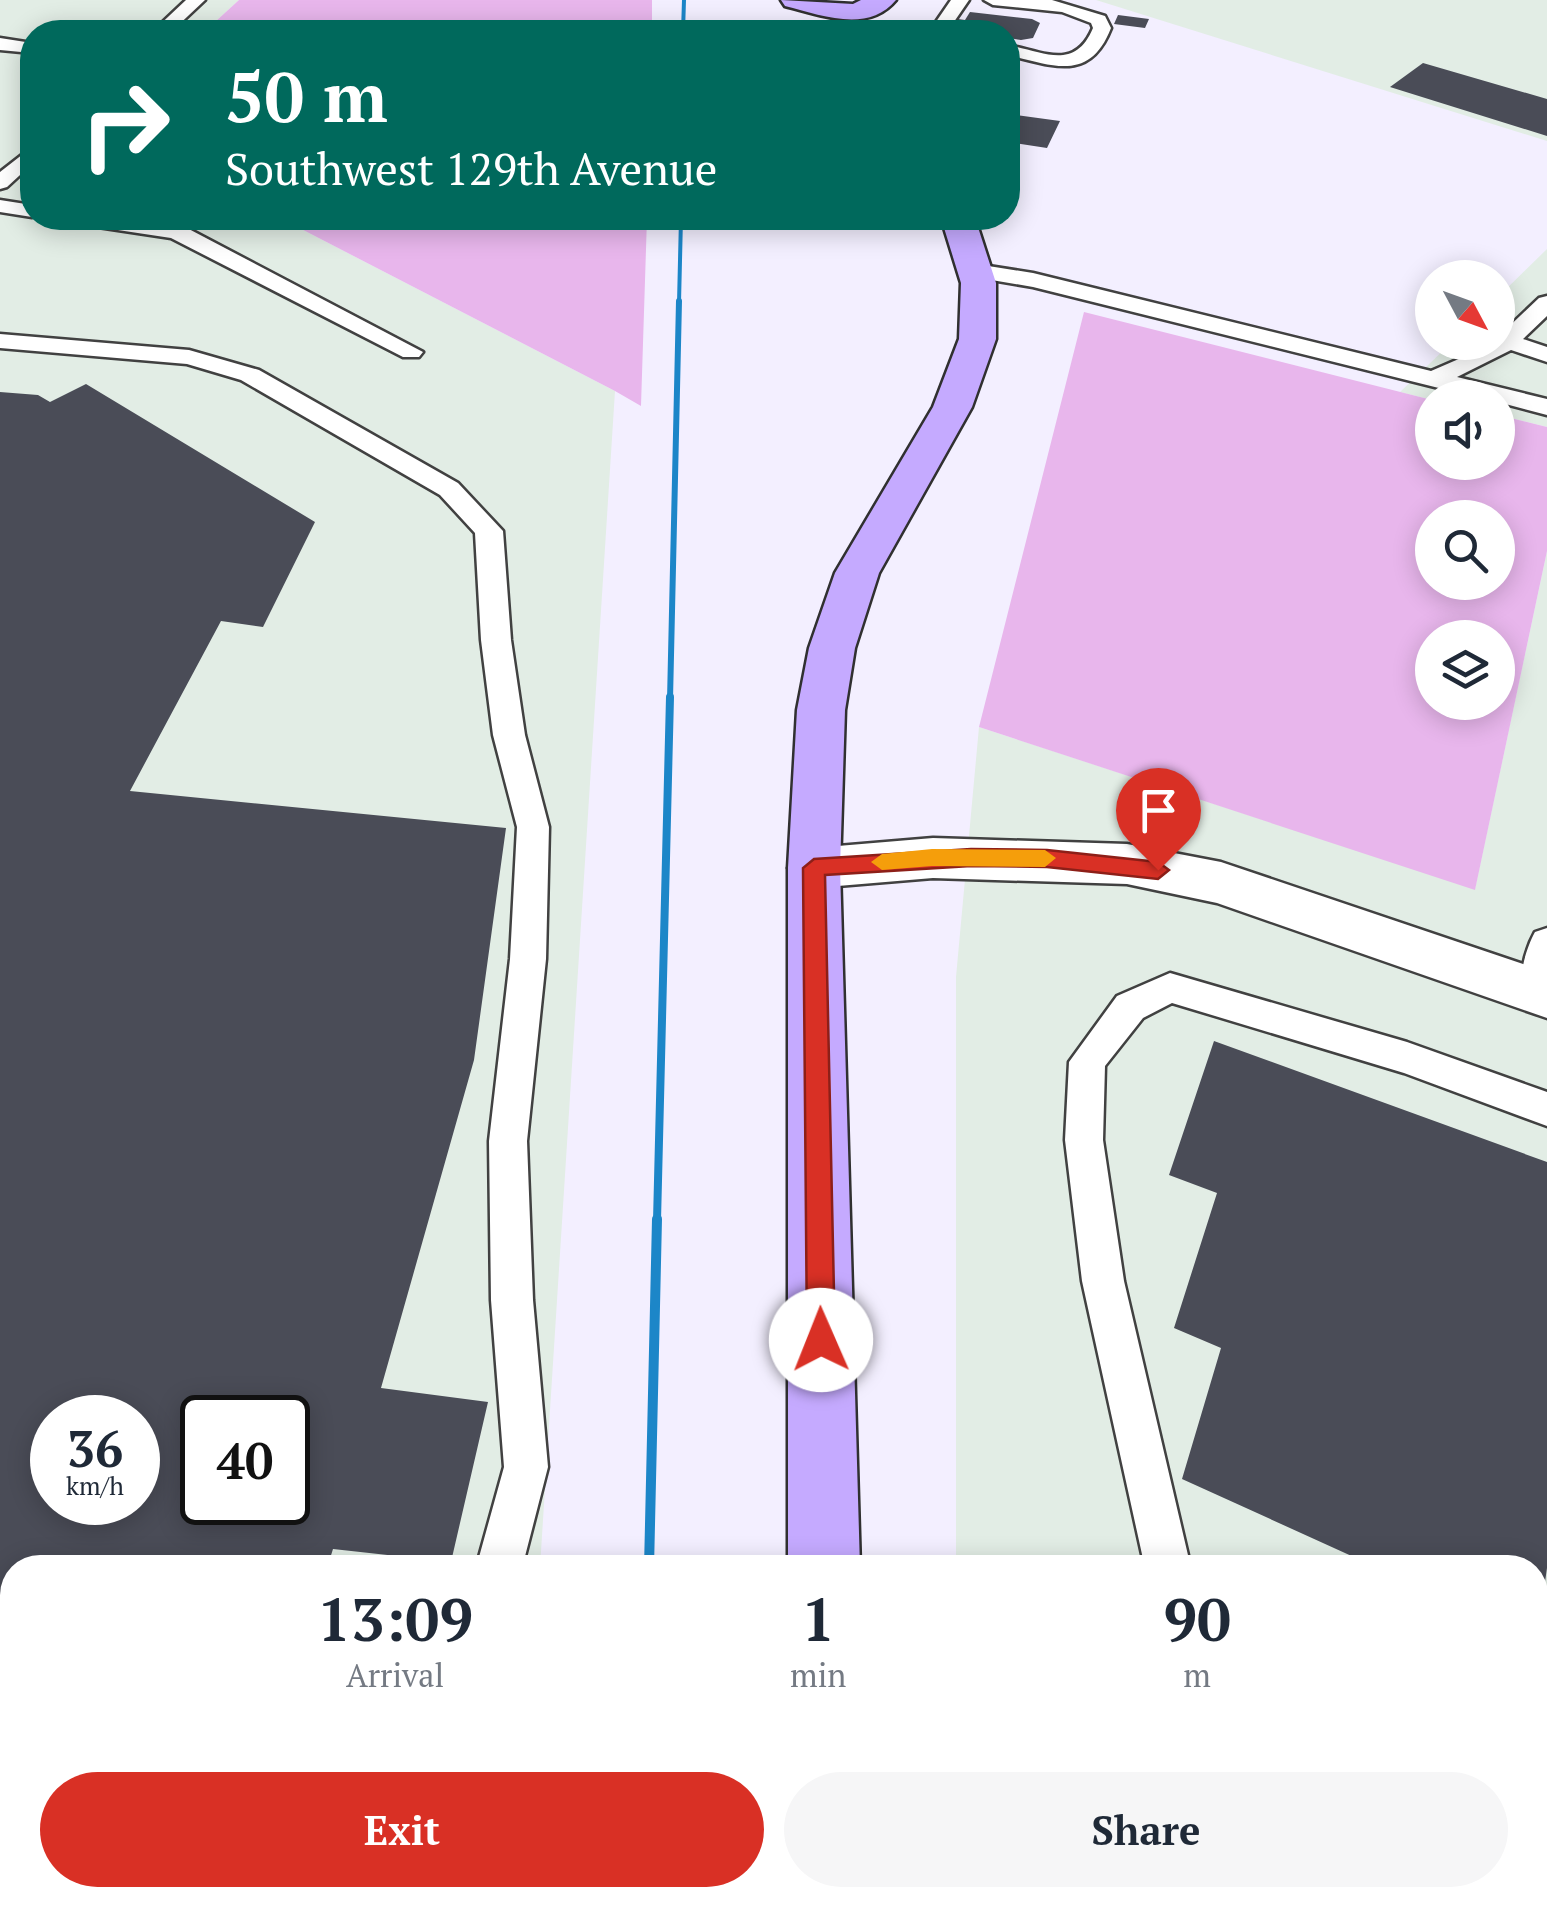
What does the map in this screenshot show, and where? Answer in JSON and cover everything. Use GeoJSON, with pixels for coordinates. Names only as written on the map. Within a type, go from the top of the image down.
{"type":"FeatureCollection","features":[{"type":"Feature","properties":{"kind":"street"},"geometry":{"type":"LineString","coordinates":[[795,0],[871,15]]}},
{"type":"Feature","properties":{"kind":"street"},"geometry":{"type":"LineString","coordinates":[[824,1555],[814,868],[821,724],[840,622],[860,566],[955,399],[978,333],[981,308],[976,270],[962,230]]}},
{"type":"Feature","properties":{"kind":"street"},"geometry":{"type":"LineString","coordinates":[[814,868],[932,858],[1127,864],[1221,883],[1544,976]]}},
{"type":"Feature","properties":{"kind":"lane"},"geometry":{"type":"LineString","coordinates":[[175,20],[196,0]]}},
{"type":"Feature","properties":{"kind":"lane"},"geometry":{"type":"LineString","coordinates":[[993,0],[1068,8],[1089,14],[1099,20],[1102,28],[1090,52],[1078,58],[1066,60],[1020,52]]}},
{"type":"Feature","properties":{"kind":"lane"},"geometry":{"type":"LineString","coordinates":[[0,183],[20,164]]}},
{"type":"Feature","properties":{"kind":"lane"},"geometry":{"type":"LineString","coordinates":[[163,230],[177,232],[411,352]]}},
{"type":"Feature","properties":{"kind":"lane"},"geometry":{"type":"LineString","coordinates":[[976,270],[1033,280],[1547,407]]}},
{"type":"Feature","properties":{"kind":"lane"},"geometry":{"type":"LineString","coordinates":[[1515,333],[1547,303]]}},
{"type":"Feature","properties":{"kind":"lane"},"geometry":{"type":"LineString","coordinates":[[0,341],[189,356],[250,375],[449,489],[489,531],[496,640],[509,734],[533,827],[528,959],[508,1141],[512,1300],[526,1467],[502,1555]]}},
{"type":"Feature","properties":{"kind":"lane"},"geometry":{"type":"LineString","coordinates":[[1515,344],[1547,356]]}},
{"type":"Feature","properties":{"kind":"lane"},"geometry":{"type":"LineString","coordinates":[[1434,379],[1479,360]]}},
{"type":"Feature","properties":{"kind":"lane"},"geometry":{"type":"LineString","coordinates":[[1165,1555],[1103,1281],[1084,1140],[1087,1062],[1130,1007],[1170,988],[1406,1058],[1547,1109]]}},
{"type":"Feature","properties":{"kind":"shaded area"},"geometry":{"type":"Polygon","coordinates":[[[0,0],[239,0],[217,20],[20,20],[20,230],[303,230],[615,391],[541,1555],[0,1555],[0,0]]]}},
{"type":"Feature","properties":{"kind":"shaded area"},"geometry":{"type":"Polygon","coordinates":[[[239,0],[652,0],[652,20],[217,20],[239,0]]]}},
{"type":"Feature","properties":{"kind":"shaded area"},"geometry":{"type":"Polygon","coordinates":[[[1096,0],[1547,0],[1547,141],[1096,0]]]}},
{"type":"Feature","properties":{"kind":"shaded area"},"geometry":{"type":"Polygon","coordinates":[[[303,230],[647,230],[641,406],[303,230]]]}},
{"type":"Feature","properties":{"kind":"shaded area"},"geometry":{"type":"Polygon","coordinates":[[[1547,249],[1547,427],[1515,419],[1515,380],[1415,380],[1415,396],[1400,392],[1433,360],[1515,360],[1515,280],[1547,249]]]}},
{"type":"Feature","properties":{"kind":"shaded area"},"geometry":{"type":"Polygon","coordinates":[[[1084,312],[1415,396],[1415,480],[1515,480],[1515,419],[1547,427],[1547,551],[1515,702],[1515,620],[1415,620],[1415,720],[1511,720],[1475,890],[979,727],[1084,312]]]}},
{"type":"Feature","properties":{"kind":"shaded area"},"geometry":{"type":"Polygon","coordinates":[[[1547,551],[1547,1555],[956,1555],[956,977],[979,727],[1475,889],[1511,720],[1515,720],[1515,701],[1547,551]]]}},
{"type":"Feature","properties":{"kind":"building"},"geometry":{"type":"Polygon","coordinates":[[[970,12],[1040,23],[1033,38],[1021,40],[1020,20],[965,20],[970,12]]]}},
{"type":"Feature","properties":{"kind":"building"},"geometry":{"type":"Polygon","coordinates":[[[1118,15],[1149,19],[1145,28],[1114,24],[1118,15]]]}},
{"type":"Feature","properties":{"kind":"building"},"geometry":{"type":"Polygon","coordinates":[[[1423,63],[1547,99],[1547,136],[1390,87],[1423,63]]]}},
{"type":"Feature","properties":{"kind":"building"},"geometry":{"type":"Polygon","coordinates":[[[1020,116],[1060,121],[1047,148],[1020,144],[1020,116]]]}},
{"type":"Feature","properties":{"kind":"building"},"geometry":{"type":"Polygon","coordinates":[[[86,384],[315,522],[263,627],[221,621],[130,791],[506,828],[474,1060],[381,1388],[488,1402],[453,1555],[387,1555],[333,1549],[331,1555],[0,1555],[0,392],[38,395],[50,402],[86,384]]]}},
{"type":"Feature","properties":{"kind":"building"},"geometry":{"type":"Polygon","coordinates":[[[1214,1041],[1547,1162],[1547,1555],[1349,1555],[1182,1479],[1221,1348],[1174,1328],[1217,1193],[1169,1175],[1214,1041]]]}},
{"type":"Feature","properties":{"kind":"railway"},"geometry":{"type":"LineString","coordinates":[[683,20],[684,0]]}},
{"type":"Feature","properties":{"kind":"railway"},"geometry":{"type":"LineString","coordinates":[[679,303],[681,230]]}},
{"type":"Feature","properties":{"kind":"railway"},"geometry":{"type":"LineString","coordinates":[[670,700],[679,301]]}},
{"type":"Feature","properties":{"kind":"railway"},"geometry":{"type":"LineString","coordinates":[[657,1221],[670,697]]}},
{"type":"Feature","properties":{"kind":"railway"},"geometry":{"type":"LineString","coordinates":[[649,1555],[657,1219]]}},
{"type":"Feature","properties":{"kind":"slow traffic"},"geometry":{"type":"LineString","coordinates":[[882,862],[1045,858]]}},
{"type":"Feature","properties":{"kind":"route"},"geometry":{"type":"LineString","coordinates":[[821,1340],[814,868],[932,858],[1047,858],[1158,870]]}}]}
